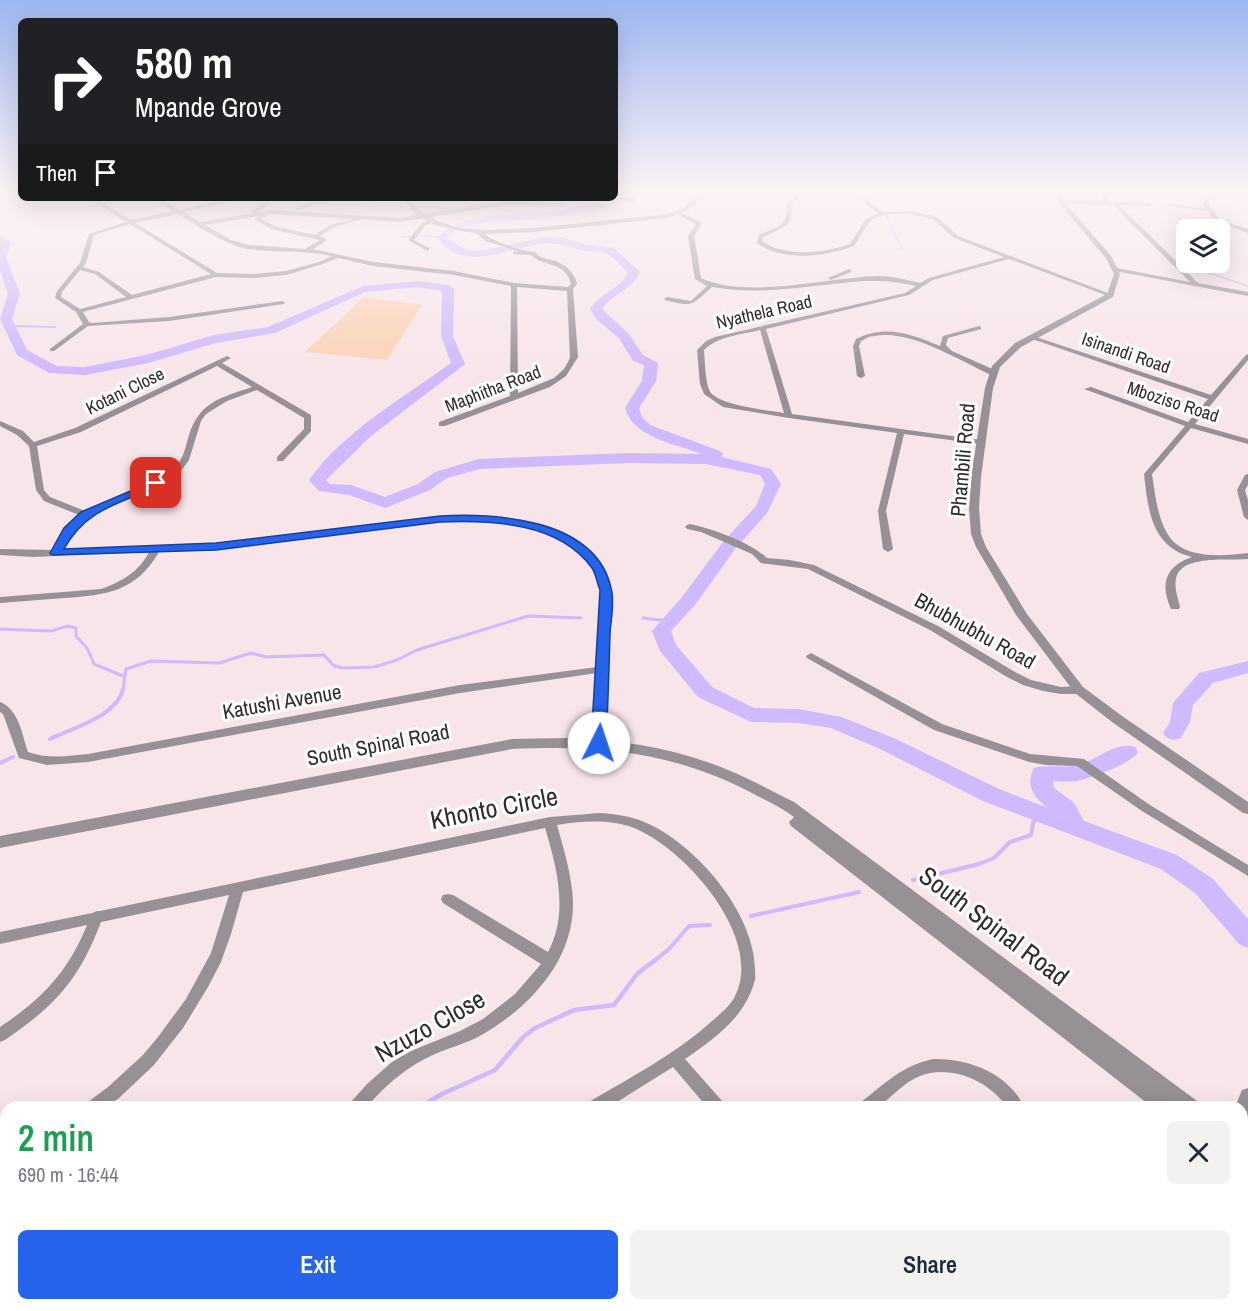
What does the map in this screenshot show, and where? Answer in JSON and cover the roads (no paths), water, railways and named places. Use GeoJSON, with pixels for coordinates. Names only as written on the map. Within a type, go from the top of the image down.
{"type":"FeatureCollection","features":[{"type":"Feature","properties":{"kind":"street"},"geometry":{"type":"LineString","coordinates":[[86,251],[80,268],[59,292],[58,298],[79,311],[87,324]]}},
{"type":"Feature","properties":{"kind":"street"},"geometry":{"type":"LineString","coordinates":[[178,251],[216,275]]}},
{"type":"Feature","properties":{"kind":"street"},"geometry":{"type":"LineString","coordinates":[[314,251],[373,264],[454,273],[514,285],[570,289]]}},
{"type":"Feature","properties":{"kind":"street"},"geometry":{"type":"LineString","coordinates":[[693,251],[696,274],[700,281],[710,286],[731,289],[766,288],[882,278],[920,285]]}},
{"type":"Feature","properties":{"kind":"street"},"geometry":{"type":"LineString","coordinates":[[995,251],[1110,295],[1117,270],[1104,251]]}},
{"type":"Feature","properties":{"kind":"street"},"geometry":{"type":"LineString","coordinates":[[1162,251],[1196,285]]}},
{"type":"Feature","properties":{"kind":"street","name":"Maphitha Road"},"geometry":{"type":"LineString","coordinates":[[442,424],[561,378],[571,367],[574,357],[570,289],[574,284],[572,276],[556,263],[537,258],[532,253],[515,253]]}},
{"type":"Feature","properties":{"kind":"street"},"geometry":{"type":"LineString","coordinates":[[79,311],[216,275],[253,276],[286,273],[337,256]]}},
{"type":"Feature","properties":{"kind":"street","name":"Nyathela Road"},"geometry":{"type":"LineString","coordinates":[[981,442],[789,417],[726,405],[708,394],[704,384],[700,353],[703,346],[717,338],[907,294],[920,285],[941,276],[1010,257]]}},
{"type":"Feature","properties":{"kind":"street"},"geometry":{"type":"LineString","coordinates":[[80,268],[97,273],[131,297]]}},
{"type":"Feature","properties":{"kind":"street"},"geometry":{"type":"LineString","coordinates":[[1117,270],[1248,294]]}},
{"type":"Feature","properties":{"kind":"street"},"geometry":{"type":"LineString","coordinates":[[826,282],[849,271]]}},
{"type":"Feature","properties":{"kind":"street"},"geometry":{"type":"LineString","coordinates":[[514,285],[514,396]]}},
{"type":"Feature","properties":{"kind":"street"},"geometry":{"type":"LineString","coordinates":[[668,299],[681,303],[694,302],[710,286]]}},
{"type":"Feature","properties":{"kind":"street","name":"Phambili Road"},"geometry":{"type":"LineString","coordinates":[[1110,295],[1031,337],[1002,359],[994,373],[989,388],[974,508],[978,541],[1022,615],[1079,690],[1117,719],[1248,809]]}},
{"type":"Feature","properties":{"kind":"street"},"geometry":{"type":"LineString","coordinates":[[52,350],[87,324],[129,324],[282,303]]}},
{"type":"Feature","properties":{"kind":"street"},"geometry":{"type":"LineString","coordinates":[[762,327],[789,417]]}},
{"type":"Feature","properties":{"kind":"street"},"geometry":{"type":"LineString","coordinates":[[950,352],[943,345],[945,337],[978,328]]}},
{"type":"Feature","properties":{"kind":"street"},"geometry":{"type":"LineString","coordinates":[[861,376],[856,346],[858,340],[882,333],[904,336],[950,352],[994,373]]}},
{"type":"Feature","properties":{"kind":"street","name":"Isinandi Road"},"geometry":{"type":"LineString","coordinates":[[1031,337],[1212,398]]}},
{"type":"Feature","properties":{"kind":"street"},"geometry":{"type":"LineString","coordinates":[[1248,356],[1148,474],[1162,533],[1170,543],[1187,552],[1206,557],[1225,558],[1248,555]]}},
{"type":"Feature","properties":{"kind":"street","name":"Kotani Close"},"geometry":{"type":"LineString","coordinates":[[33,445],[78,430],[227,358]]}},
{"type":"Feature","properties":{"kind":"street"},"geometry":{"type":"LineString","coordinates":[[217,363],[306,414],[310,421],[309,429],[280,459]]}},
{"type":"Feature","properties":{"kind":"street"},"geometry":{"type":"LineString","coordinates":[[56,553],[68,531],[85,514],[156,483],[178,469],[185,460],[197,422],[203,412],[224,399],[258,387]]}},
{"type":"Feature","properties":{"kind":"street","name":"Mboziso Road"},"geometry":{"type":"LineString","coordinates":[[1089,389],[1190,425],[1248,442]]}},
{"type":"Feature","properties":{"kind":"street"},"geometry":{"type":"LineString","coordinates":[[0,423],[20,433],[33,445],[40,490],[55,504],[85,514]]}},
{"type":"Feature","properties":{"kind":"street"},"geometry":{"type":"LineString","coordinates":[[888,549],[882,511],[901,431]]}},
{"type":"Feature","properties":{"kind":"street"},"geometry":{"type":"LineString","coordinates":[[1248,477],[1241,490],[1248,517]]}},
{"type":"Feature","properties":{"kind":"street"},"geometry":{"type":"LineString","coordinates":[[0,552],[33,554],[264,542],[440,519],[475,517],[528,525],[567,539],[581,549],[599,568],[606,590],[599,743]]}},
{"type":"Feature","properties":{"kind":"street","name":"Bhubhubhu Road"},"geometry":{"type":"LineString","coordinates":[[690,527],[750,550],[764,561],[811,567],[951,637],[1005,673],[1030,684],[1057,691],[1079,690]]}},
{"type":"Feature","properties":{"kind":"street"},"geometry":{"type":"LineString","coordinates":[[0,600],[93,593],[116,587],[141,573],[156,549]]}},
{"type":"Feature","properties":{"kind":"street"},"geometry":{"type":"LineString","coordinates":[[1175,607],[1172,583],[1177,566],[1182,562],[1206,557]]}},
{"type":"Feature","properties":{"kind":"street"},"geometry":{"type":"LineString","coordinates":[[811,656],[938,727],[1029,758],[1080,762],[1146,808],[1248,871]]}},
{"type":"Feature","properties":{"kind":"street","name":"Katushi Avenue"},"geometry":{"type":"LineString","coordinates":[[0,706],[8,712],[23,755],[35,760],[57,761],[88,758],[460,689],[604,669]]}},
{"type":"Feature","properties":{"kind":"street","name":"South Spinal Road"},"geometry":{"type":"LineString","coordinates":[[0,842],[482,748],[540,742],[599,743],[672,755],[723,773],[797,812],[1183,1101]]}},
{"type":"Feature","properties":{"kind":"street","name":"South Spinal Road"},"geometry":{"type":"LineString","coordinates":[[761,792],[887,894],[1159,1101]]}},
{"type":"Feature","properties":{"kind":"street","name":"Khonto Circle"},"geometry":{"type":"LineString","coordinates":[[0,938],[238,886],[577,817],[602,816],[648,828],[683,854],[726,903],[744,944],[749,963],[748,982],[740,1002],[724,1020],[675,1058],[605,1101]]}},
{"type":"Feature","properties":{"kind":"street","name":"Nzuzo Close"},"geometry":{"type":"LineString","coordinates":[[362,1101],[383,1076],[405,1061],[470,1034],[502,1014],[525,994],[544,971],[560,943],[566,904],[560,857],[550,822]]}},
{"type":"Feature","properties":{"kind":"street"},"geometry":{"type":"LineString","coordinates":[[102,1101],[127,1081],[156,1052],[186,1014],[215,960],[238,886]]}},
{"type":"Feature","properties":{"kind":"street"},"geometry":{"type":"LineString","coordinates":[[448,898],[550,961]]}},
{"type":"Feature","properties":{"kind":"street"},"geometry":{"type":"LineString","coordinates":[[0,1035],[49,1000],[68,978],[86,948],[97,916]]}},
{"type":"Feature","properties":{"kind":"street"},"geometry":{"type":"LineString","coordinates":[[675,1058],[712,1101]]}},
{"type":"Feature","properties":{"kind":"street"},"geometry":{"type":"LineString","coordinates":[[875,1101],[919,1069],[944,1065],[974,1072],[996,1085],[1013,1101]]}},
{"type":"Feature","properties":{"kind":"waterway"},"geometry":{"type":"LineString","coordinates":[[3,251],[1,257],[14,294],[6,319],[22,352],[54,370],[85,371],[148,359],[214,339],[271,330],[363,289],[418,284],[448,288],[447,336],[458,364],[384,418],[349,447],[317,480],[325,488],[351,490],[385,503],[424,487],[441,475],[479,464],[628,458],[706,459],[743,465],[766,472],[773,484],[765,505],[661,631],[667,647],[705,692],[751,715],[798,716],[835,722],[890,745],[991,795],[1074,826]]}},
{"type":"Feature","properties":{"kind":"waterway"},"geometry":{"type":"LineString","coordinates":[[461,251],[481,254],[494,251]]}},
{"type":"Feature","properties":{"kind":"waterway"},"geometry":{"type":"LineString","coordinates":[[611,251],[634,272],[626,285],[604,299],[596,309],[601,317],[624,336],[638,358],[651,363],[649,381],[632,408],[635,419],[645,428],[715,454]]}},
{"type":"Feature","properties":{"kind":"waterway"},"geometry":{"type":"LineString","coordinates":[[1210,273],[1248,286]]}},
{"type":"Feature","properties":{"kind":"waterway"},"geometry":{"type":"LineString","coordinates":[[10,326],[55,327]]}},
{"type":"Feature","properties":{"kind":"waterway"},"geometry":{"type":"LineString","coordinates":[[123,690],[126,669],[151,661],[219,663],[251,653],[266,657],[324,655],[333,665],[342,668],[374,667],[397,660],[417,650],[528,616],[581,618]]}},
{"type":"Feature","properties":{"kind":"waterway"},"geometry":{"type":"LineString","coordinates":[[643,618],[668,621]]}},
{"type":"Feature","properties":{"kind":"waterway"},"geometry":{"type":"LineString","coordinates":[[0,629],[51,631],[68,626],[76,628],[76,636],[87,648],[94,664],[123,676]]}},
{"type":"Feature","properties":{"kind":"waterway"},"geometry":{"type":"LineString","coordinates":[[1174,733],[1180,722],[1183,703],[1206,678],[1248,667]]}},
{"type":"Feature","properties":{"kind":"waterway"},"geometry":{"type":"LineString","coordinates":[[50,739],[103,714],[112,707],[123,689]]}},
{"type":"Feature","properties":{"kind":"waterway"},"geometry":{"type":"LineString","coordinates":[[1074,826],[1066,809],[1043,791],[1042,774],[1079,772],[1127,752]]}},
{"type":"Feature","properties":{"kind":"waterway"},"geometry":{"type":"LineString","coordinates":[[0,763],[13,757]]}},
{"type":"Feature","properties":{"kind":"waterway"},"geometry":{"type":"LineString","coordinates":[[913,880],[979,864],[994,858],[1010,842],[1031,835],[1033,823],[1039,815]]}},
{"type":"Feature","properties":{"kind":"waterway"},"geometry":{"type":"LineString","coordinates":[[1074,826],[1169,862],[1204,886],[1248,937]]}},
{"type":"Feature","properties":{"kind":"waterway"},"geometry":{"type":"LineString","coordinates":[[751,916],[859,892]]}},
{"type":"Feature","properties":{"kind":"waterway"},"geometry":{"type":"LineString","coordinates":[[653,962],[669,949],[689,926],[710,925]]}},
{"type":"Feature","properties":{"kind":"waterway"},"geometry":{"type":"LineString","coordinates":[[430,1101],[495,1070],[523,1037],[535,1028],[574,1010],[614,1005],[637,974],[655,960]]}}]}
